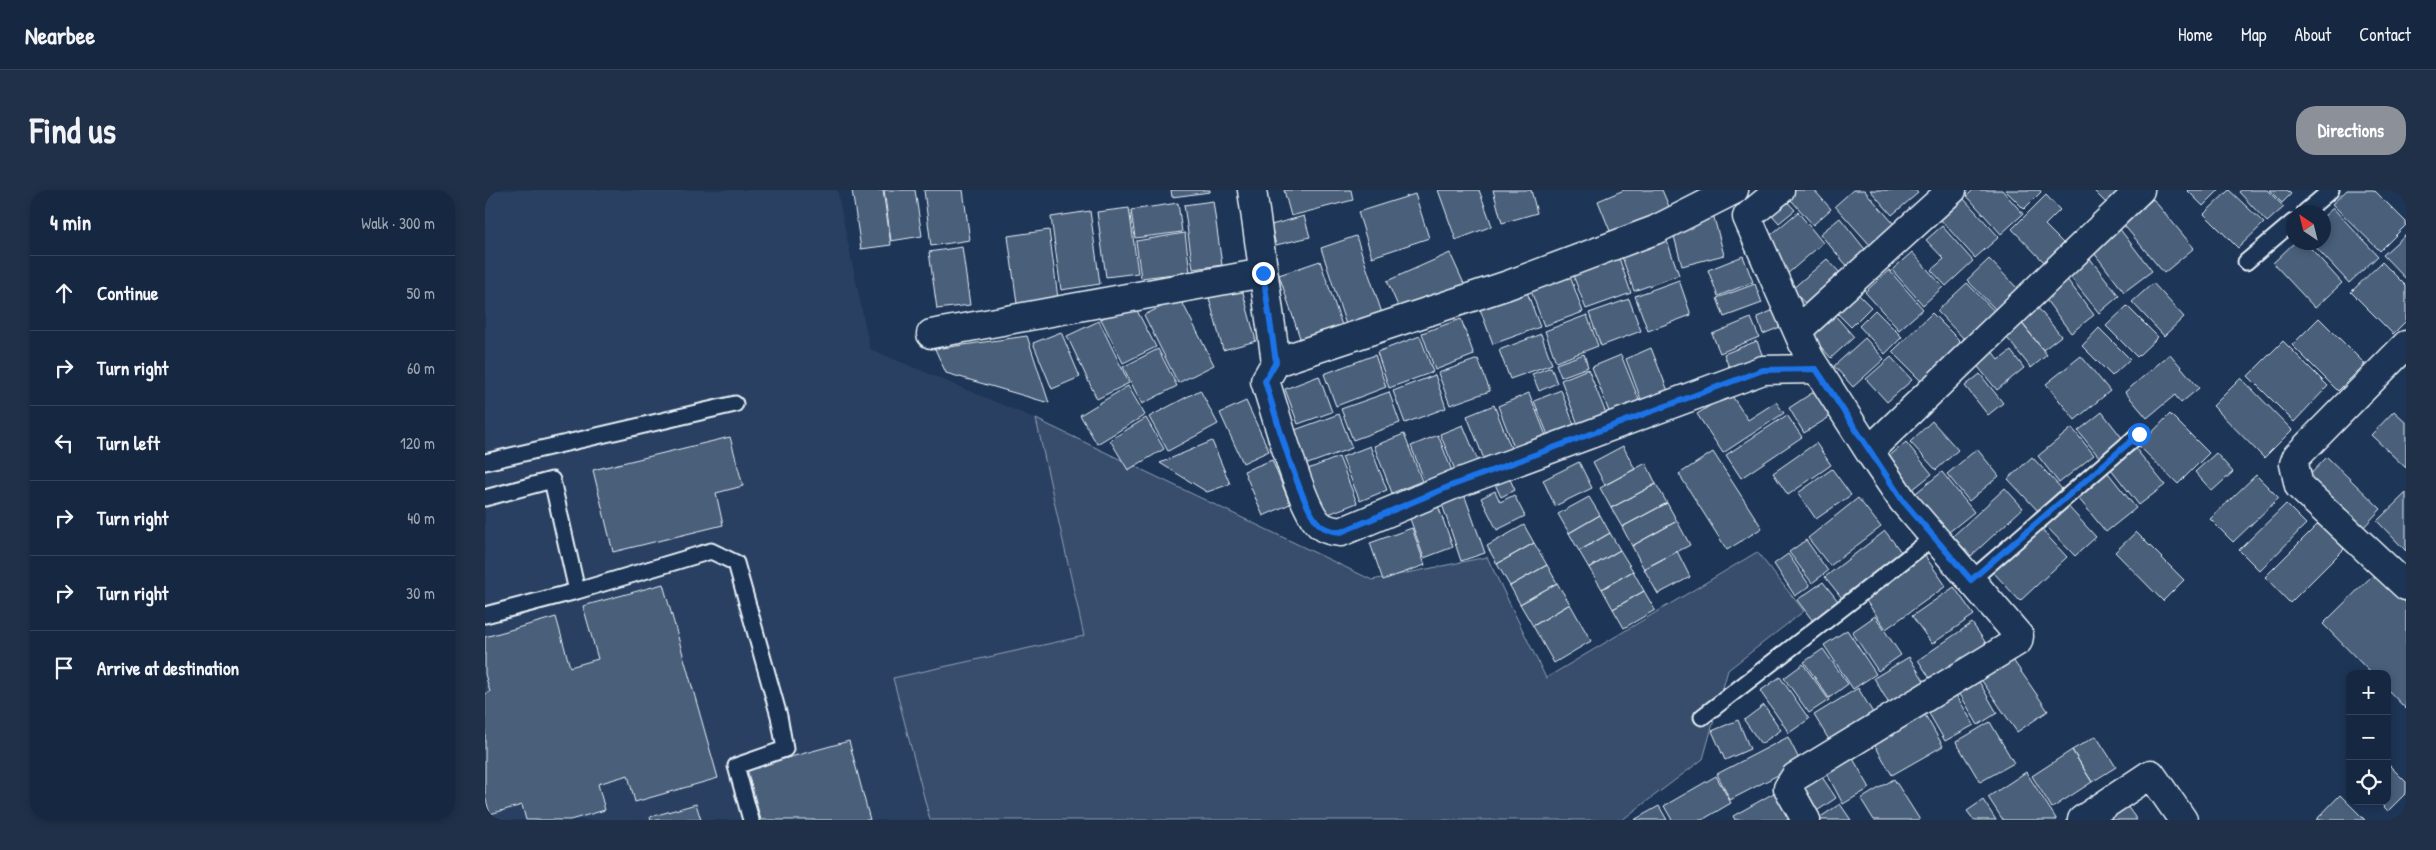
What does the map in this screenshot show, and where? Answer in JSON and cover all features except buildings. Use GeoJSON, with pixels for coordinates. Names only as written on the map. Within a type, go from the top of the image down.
{"type":"FeatureCollection","features":[{"type":"Feature","properties":{"kind":"street"},"geometry":{"type":"LineString","coordinates":[[1252,190],[1276,362],[1265,381],[1306,504],[1319,524],[1332,531],[1341,532],[1453,485],[1763,370],[1816,369]]}},
{"type":"Feature","properties":{"kind":"street"},"geometry":{"type":"LineString","coordinates":[[1276,362],[1508,285],[1655,230],[1734,190],[1816,369],[1903,501],[2019,636],[2019,642],[1795,777],[1788,788],[1806,820]]}},
{"type":"Feature","properties":{"kind":"street"},"geometry":{"type":"LineString","coordinates":[[1747,216],[1780,190]]}},
{"type":"Feature","properties":{"kind":"street"},"geometry":{"type":"LineString","coordinates":[[1798,330],[1952,190]]}},
{"type":"Feature","properties":{"kind":"street"},"geometry":{"type":"LineString","coordinates":[[1869,451],[2140,190]]}},
{"type":"Feature","properties":{"kind":"street"},"geometry":{"type":"LineString","coordinates":[[931,334],[1263,273]]}},
{"type":"Feature","properties":{"kind":"street"},"geometry":{"type":"LineString","coordinates":[[2406,344],[2297,456],[2294,464],[2299,486],[2406,586]]}},
{"type":"Feature","properties":{"kind":"street"},"geometry":{"type":"LineString","coordinates":[[2082,820],[2151,774],[2183,820]]}},
{"type":"Feature","properties":{"kind":"lane"},"geometry":{"type":"LineString","coordinates":[[2313,205],[2331,190]]}},
{"type":"Feature","properties":{"kind":"lane"},"geometry":{"type":"LineString","coordinates":[[2246,262],[2286,228]]}},
{"type":"Feature","properties":{"kind":"lane"},"geometry":{"type":"LineString","coordinates":[[485,462],[735,404]]}},
{"type":"Feature","properties":{"kind":"lane"},"geometry":{"type":"LineString","coordinates":[[1971,580],[2139,434]]}},
{"type":"Feature","properties":{"kind":"lane"},"geometry":{"type":"LineString","coordinates":[[485,498],[552,480],[577,592]]}},
{"type":"Feature","properties":{"kind":"lane"},"geometry":{"type":"LineString","coordinates":[[1701,717],[1934,537]]}},
{"type":"Feature","properties":{"kind":"lane"},"geometry":{"type":"LineString","coordinates":[[485,615],[577,592],[711,551],[736,563],[779,716],[785,749],[735,766],[751,820]]}},
{"type":"Feature","properties":{"kind":"shaded area"},"geometry":{"type":"Polygon","coordinates":[[[485,190],[837,190],[870,349],[1036,419],[1372,580],[1111,820],[485,820],[485,190]]]}},
{"type":"Feature","properties":{"kind":"shaded area"},"geometry":{"type":"Polygon","coordinates":[[[1036,419],[1372,580],[1487,557],[1546,678],[1757,552],[1804,611],[1728,670],[1703,759],[1622,820],[930,820],[893,678],[1084,636],[1036,419]]]}},
{"type":"Feature","properties":{"kind":"route"},"geometry":{"type":"LineString","coordinates":[[1263,273],[1276,362],[1265,381],[1306,504],[1319,524],[1332,531],[1341,532],[1453,485],[1763,370],[1816,369],[1903,501],[1971,580],[2139,434]]}}]}
